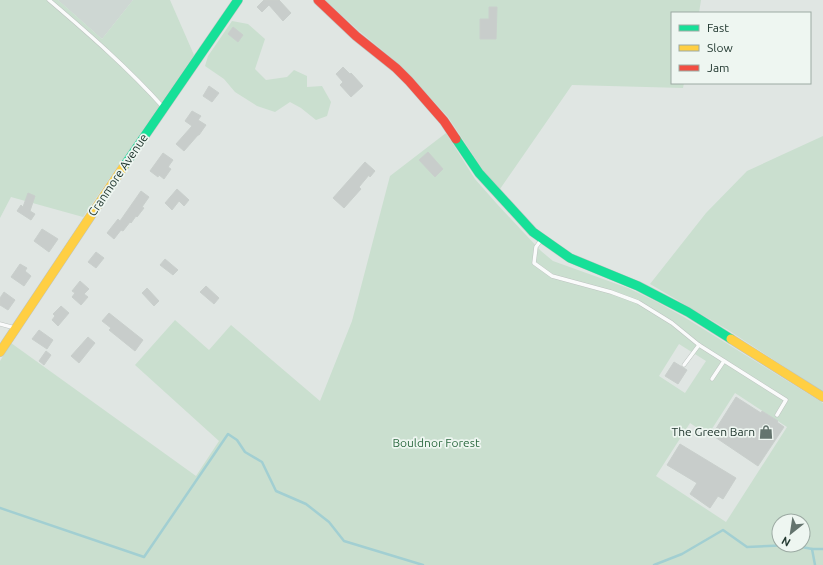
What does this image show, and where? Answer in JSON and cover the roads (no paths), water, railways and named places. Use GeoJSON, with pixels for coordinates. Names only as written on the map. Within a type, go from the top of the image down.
{"type":"FeatureCollection","features":[{"type":"Feature","properties":{"kind":"main road","name":"Cranmore Avenue"},"geometry":{"type":"LineString","coordinates":[[0,352],[238,0]]}},
{"type":"Feature","properties":{"kind":"main road"},"geometry":{"type":"LineString","coordinates":[[318,0],[356,36],[396,68],[409,81],[444,121],[480,173],[533,232],[570,258],[638,286],[688,312],[823,397]]}},
{"type":"Feature","properties":{"kind":"lane"},"geometry":{"type":"LineString","coordinates":[[49,0],[141,82],[164,108]]}},
{"type":"Feature","properties":{"kind":"lane"},"geometry":{"type":"LineString","coordinates":[[542,239],[536,247],[534,263],[552,276],[611,292],[638,302],[672,322],[699,345],[786,400],[777,415]]}},
{"type":"Feature","properties":{"kind":"lane"},"geometry":{"type":"LineString","coordinates":[[0,324],[16,328]]}},
{"type":"Feature","properties":{"kind":"lane"},"geometry":{"type":"LineString","coordinates":[[684,365],[699,345]]}},
{"type":"Feature","properties":{"kind":"lane"},"geometry":{"type":"LineString","coordinates":[[712,379],[724,362]]}},
{"type":"Feature","properties":{"kind":"waterway"},"geometry":{"type":"LineString","coordinates":[[0,508],[144,557],[228,434],[237,440],[245,452],[262,462],[276,491],[306,504],[329,522],[344,541],[423,565]]}},
{"type":"Feature","properties":{"kind":"waterway"},"geometry":{"type":"LineString","coordinates":[[654,565],[682,554],[723,530],[747,547],[792,545],[812,549],[823,549]]}},
{"type":"Feature","properties":{"kind":"waterway"},"geometry":{"type":"LineString","coordinates":[[812,549],[815,565]]}},
{"type":"Feature","properties":{"kind":"place","name":"The Green Barn"},"geometry":{"type":"Point","coordinates":[766,432]}},
{"type":"Feature","properties":{"kind":"park label","name":"Bouldnor Forest"},"geometry":{"type":"Point","coordinates":[436,443]}}]}
